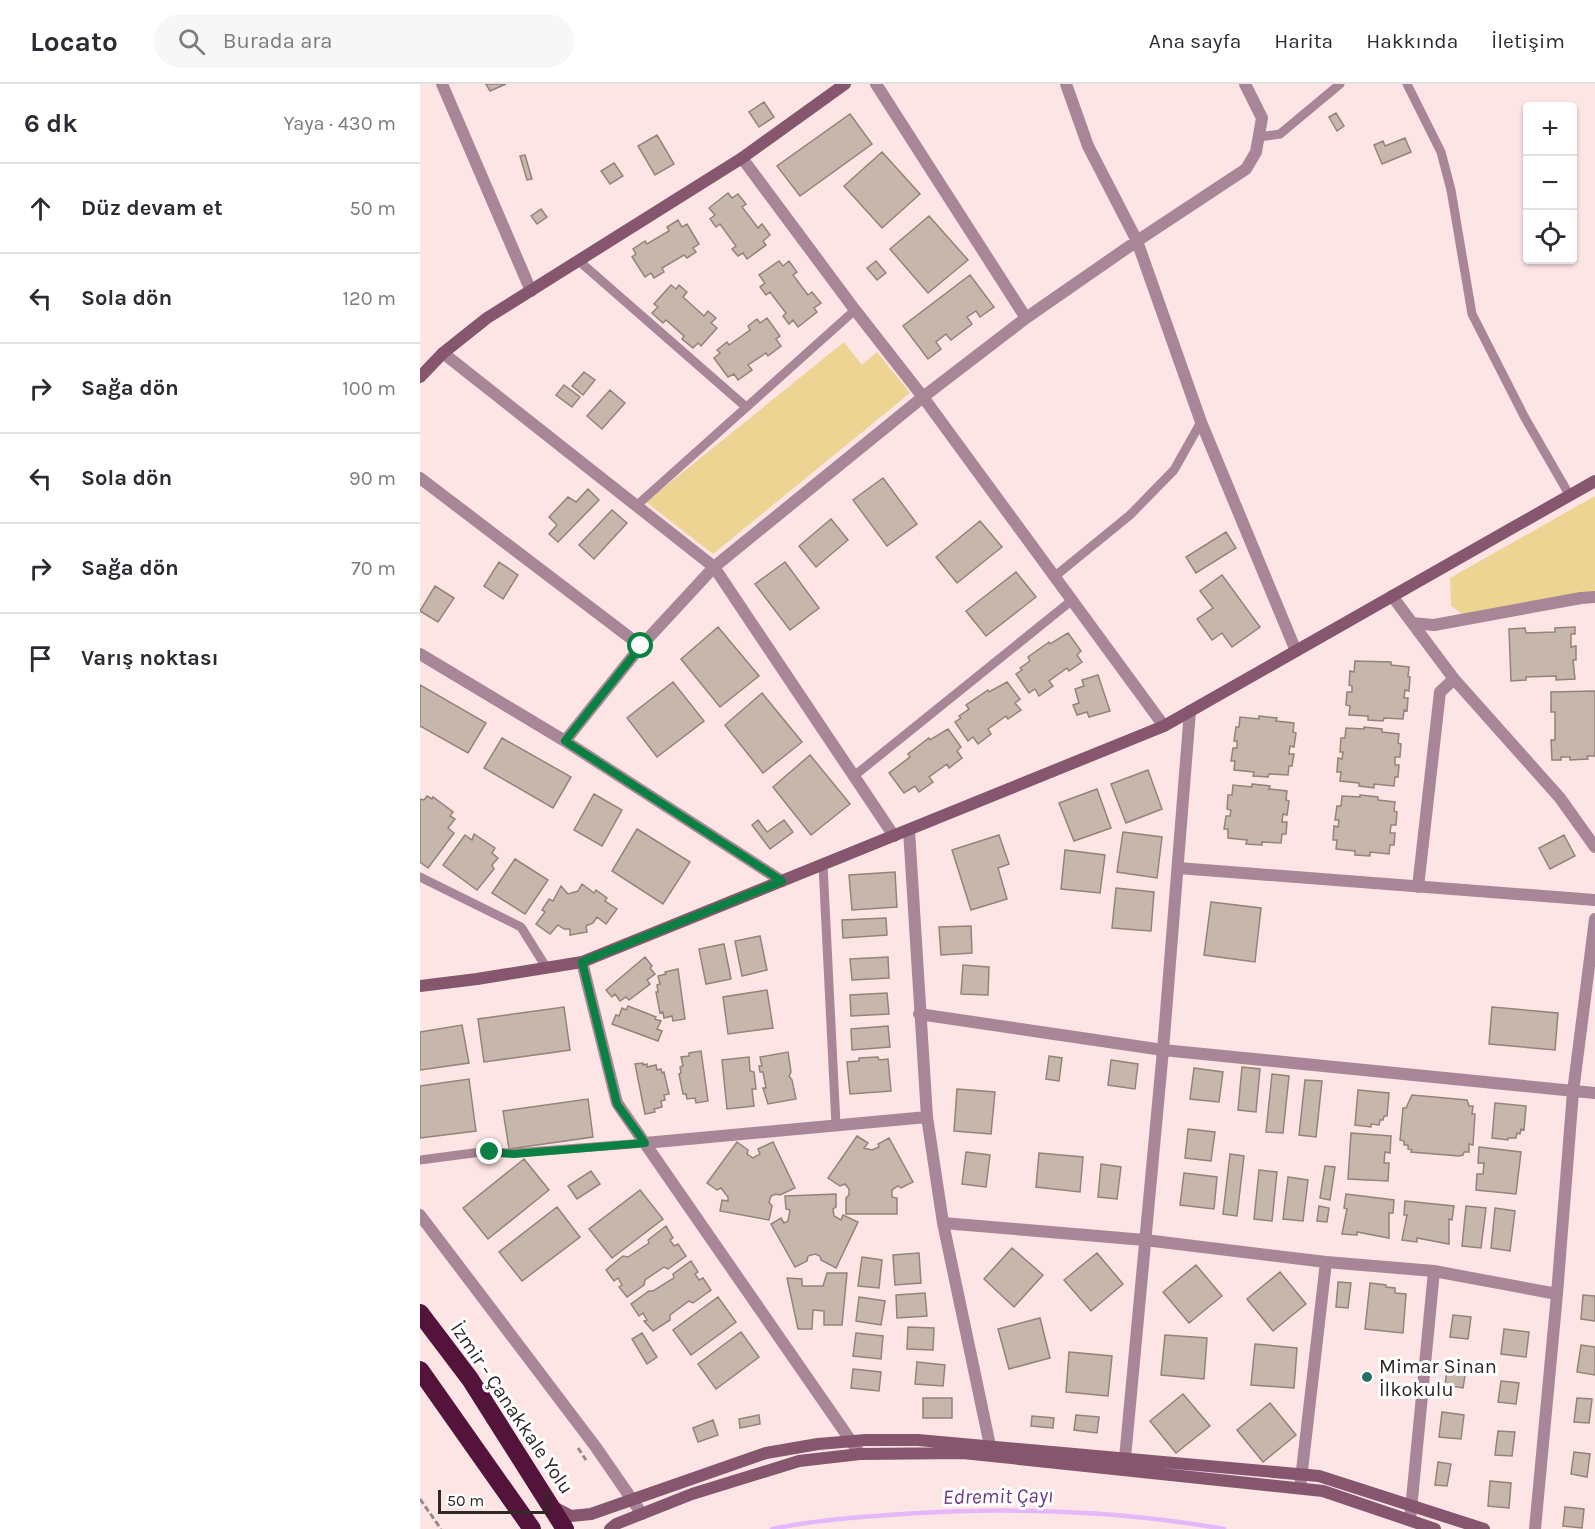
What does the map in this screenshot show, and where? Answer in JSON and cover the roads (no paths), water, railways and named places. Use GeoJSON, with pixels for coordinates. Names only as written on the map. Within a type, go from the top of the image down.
{"type":"FeatureCollection","features":[{"type":"Feature","properties":{"kind":"highway","name":"İzmir - Çanakkale Yolu"},"geometry":{"type":"LineString","coordinates":[[420,1313],[470,1379],[565,1529]]}},
{"type":"Feature","properties":{"kind":"highway"},"geometry":{"type":"LineString","coordinates":[[420,1370],[532,1529]]}},
{"type":"Feature","properties":{"kind":"street"},"geometry":{"type":"LineString","coordinates":[[442,84],[531,291]]}},
{"type":"Feature","properties":{"kind":"street"},"geometry":{"type":"LineString","coordinates":[[420,377],[443,353],[487,318],[742,158],[845,84]]}},
{"type":"Feature","properties":{"kind":"street"},"geometry":{"type":"LineString","coordinates":[[876,84],[1026,318]]}},
{"type":"Feature","properties":{"kind":"street"},"geometry":{"type":"LineString","coordinates":[[1066,84],[1088,146],[1137,241],[1201,422],[1296,651]]}},
{"type":"Feature","properties":{"kind":"street"},"geometry":{"type":"LineString","coordinates":[[565,741],[641,646],[714,567],[923,397],[1026,318],[1246,169],[1256,152],[1262,117],[1245,84]]}},
{"type":"Feature","properties":{"kind":"street"},"geometry":{"type":"LineString","coordinates":[[742,158],[923,397],[1164,726]]}},
{"type":"Feature","properties":{"kind":"street"},"geometry":{"type":"LineString","coordinates":[[443,353],[714,567],[894,836]]}},
{"type":"Feature","properties":{"kind":"street"},"geometry":{"type":"LineString","coordinates":[[420,478],[641,646]]}},
{"type":"Feature","properties":{"kind":"street"},"geometry":{"type":"LineString","coordinates":[[420,986],[582,962],[1164,726],[1595,481]]}},
{"type":"Feature","properties":{"kind":"street"},"geometry":{"type":"LineString","coordinates":[[1392,596],[1454,679],[1560,798],[1595,847]]}},
{"type":"Feature","properties":{"kind":"street"},"geometry":{"type":"LineString","coordinates":[[1412,623],[1434,625],[1595,597]]}},
{"type":"Feature","properties":{"kind":"street"},"geometry":{"type":"LineString","coordinates":[[420,654],[565,741],[782,881]]}},
{"type":"Feature","properties":{"kind":"street"},"geometry":{"type":"LineString","coordinates":[[1418,886],[1440,692],[1454,679]]}},
{"type":"Feature","properties":{"kind":"street"},"geometry":{"type":"LineString","coordinates":[[1124,1464],[1163,1050],[1190,711]]}},
{"type":"Feature","properties":{"kind":"street"},"geometry":{"type":"LineString","coordinates":[[909,830],[927,1117],[943,1223],[990,1450]]}},
{"type":"Feature","properties":{"kind":"street"},"geometry":{"type":"LineString","coordinates":[[1178,868],[1595,900]]}},
{"type":"Feature","properties":{"kind":"street"},"geometry":{"type":"LineString","coordinates":[[1535,1529],[1573,1092],[1595,919]]}},
{"type":"Feature","properties":{"kind":"street"},"geometry":{"type":"LineString","coordinates":[[582,962],[617,1104],[860,1454]]}},
{"type":"Feature","properties":{"kind":"street"},"geometry":{"type":"LineString","coordinates":[[919,1014],[1163,1050],[1595,1093]]}},
{"type":"Feature","properties":{"kind":"street"},"geometry":{"type":"LineString","coordinates":[[645,1143],[927,1117]]}},
{"type":"Feature","properties":{"kind":"street"},"geometry":{"type":"LineString","coordinates":[[420,1215],[595,1446],[642,1514]]}},
{"type":"Feature","properties":{"kind":"street"},"geometry":{"type":"LineString","coordinates":[[943,1223],[1145,1240],[1326,1262],[1434,1271],[1557,1294]]}},
{"type":"Feature","properties":{"kind":"street"},"geometry":{"type":"LineString","coordinates":[[1300,1488],[1326,1262]]}},
{"type":"Feature","properties":{"kind":"street"},"geometry":{"type":"LineString","coordinates":[[1410,1520],[1434,1271]]}},
{"type":"Feature","properties":{"kind":"street"},"geometry":{"type":"LineString","coordinates":[[549,1504],[571,1516],[591,1514],[766,1453],[818,1444],[918,1440],[1124,1464],[1323,1491],[1435,1529]]}},
{"type":"Feature","properties":{"kind":"street"},"geometry":{"type":"LineString","coordinates":[[610,1529],[616,1524],[692,1494],[799,1461],[860,1454],[963,1453],[990,1450]]}},
{"type":"Feature","properties":{"kind":"street"},"geometry":{"type":"LineString","coordinates":[[1124,1464],[1319,1476],[1484,1529]]}},
{"type":"Feature","properties":{"kind":"lane"},"geometry":{"type":"LineString","coordinates":[[1258,137],[1280,134],[1340,84]]}},
{"type":"Feature","properties":{"kind":"lane"},"geometry":{"type":"LineString","coordinates":[[1407,84],[1441,152],[1451,190],[1472,314],[1525,418],[1570,496]]}},
{"type":"Feature","properties":{"kind":"lane"},"geometry":{"type":"LineString","coordinates":[[579,261],[747,407]]}},
{"type":"Feature","properties":{"kind":"lane"},"geometry":{"type":"LineString","coordinates":[[636,506],[855,310]]}},
{"type":"Feature","properties":{"kind":"lane"},"geometry":{"type":"LineString","coordinates":[[1054,578],[1130,515],[1174,470],[1201,422]]}},
{"type":"Feature","properties":{"kind":"lane"},"geometry":{"type":"LineString","coordinates":[[854,776],[1071,601]]}},
{"type":"Feature","properties":{"kind":"lane"},"geometry":{"type":"LineString","coordinates":[[823,865],[836,1125]]}},
{"type":"Feature","properties":{"kind":"lane"},"geometry":{"type":"LineString","coordinates":[[420,877],[521,927],[546,967]]}},
{"type":"Feature","properties":{"kind":"lane"},"geometry":{"type":"LineString","coordinates":[[420,1160],[490,1152],[514,1154],[645,1143]]}},
{"type":"Feature","properties":{"kind":"waterway","name":"Edremit Çayı"},"geometry":{"type":"LineString","coordinates":[[772,1529],[821,1521],[887,1515],[984,1511],[1104,1514],[1224,1529]]}},
{"type":"Feature","properties":{"kind":"place","name":"Mimar Sinan İlkokulu"},"geometry":{"type":"Point","coordinates":[1367,1377]}}]}
